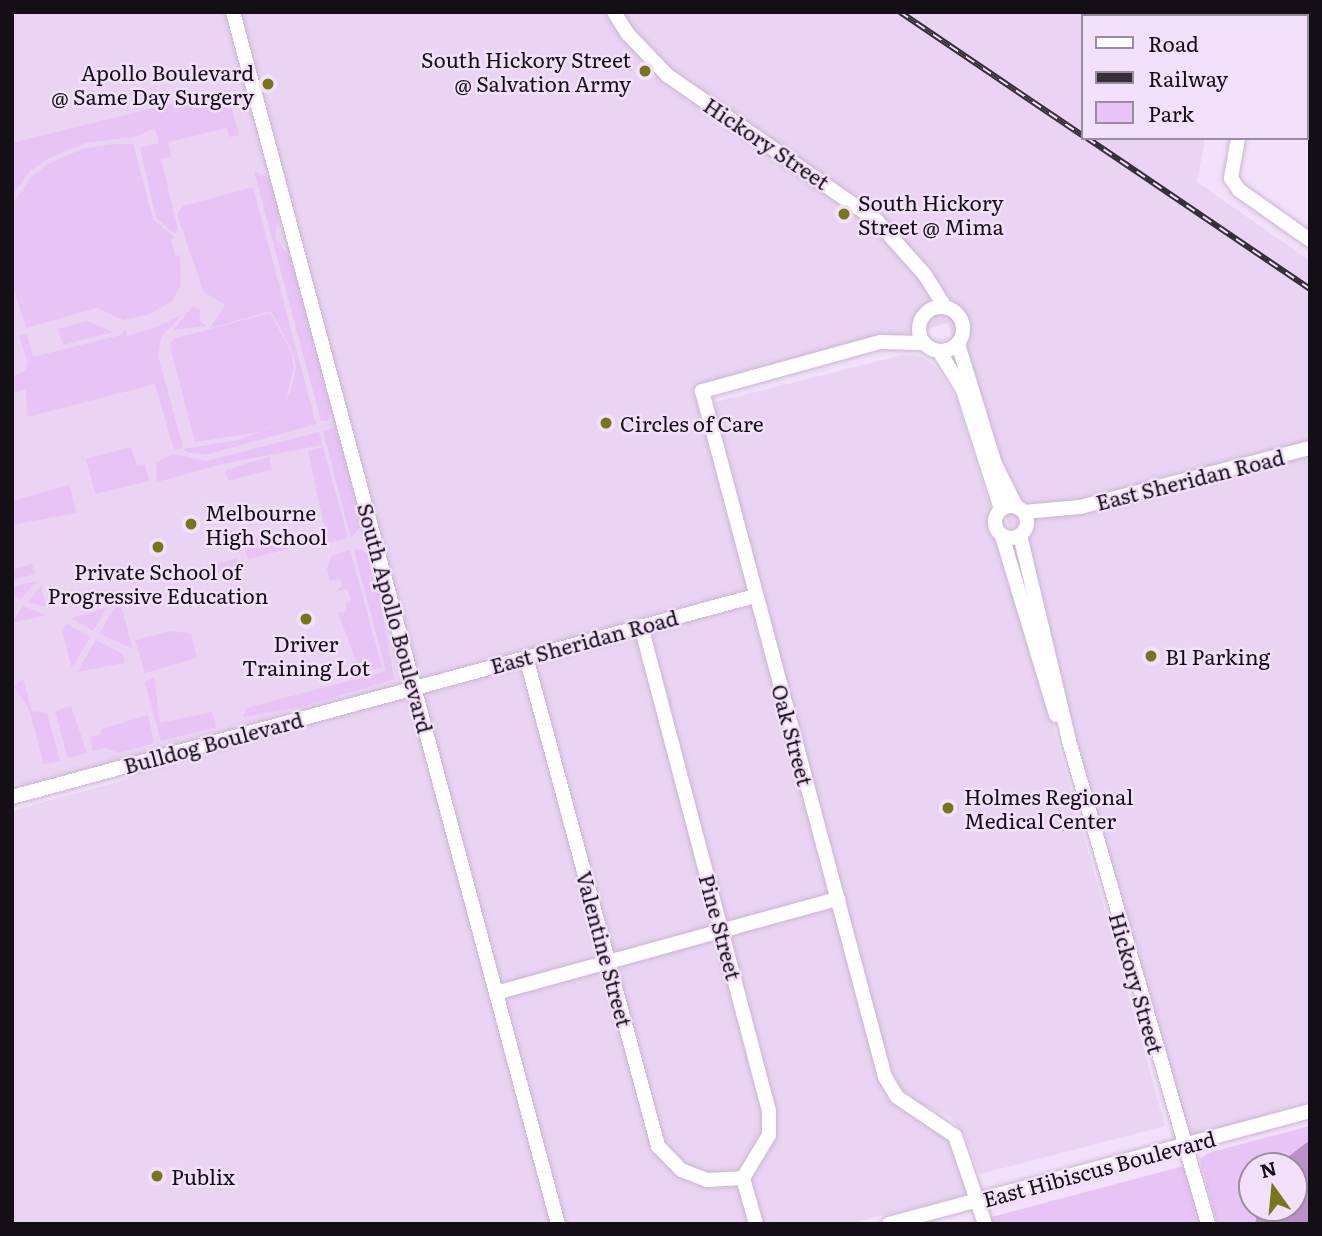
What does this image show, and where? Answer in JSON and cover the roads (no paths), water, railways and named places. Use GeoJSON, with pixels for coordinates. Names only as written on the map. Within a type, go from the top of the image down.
{"type":"FeatureCollection","features":[{"type":"Feature","properties":{"kind":"street","name":"South Apollo Boulevard"},"geometry":{"type":"LineString","coordinates":[[233,12],[558,1224]]}},
{"type":"Feature","properties":{"kind":"street","name":"Hickory Street"},"geometry":{"type":"LineString","coordinates":[[614,12],[628,34],[667,75],[874,218],[920,272],[945,307]]}},
{"type":"Feature","properties":{"kind":"street"},"geometry":{"type":"LineString","coordinates":[[1238,140],[1231,178],[1239,190],[1310,240]]}},
{"type":"Feature","properties":{"kind":"street"},"geometry":{"type":"LineString","coordinates":[[920,272],[924,344],[939,351],[962,390],[1001,509]]}},
{"type":"Feature","properties":{"kind":"street"},"geometry":{"type":"LineString","coordinates":[[922,318],[945,307],[962,322],[958,344],[995,464],[1020,509]]}},
{"type":"Feature","properties":{"kind":"street","name":"Oak Street"},"geometry":{"type":"LineString","coordinates":[[922,318],[880,342],[702,391],[885,1077],[897,1097],[955,1136],[985,1224]]}},
{"type":"Feature","properties":{"kind":"street","name":"Oak Street"},"geometry":{"type":"LineString","coordinates":[[880,342],[924,344]]}},
{"type":"Feature","properties":{"kind":"street"},"geometry":{"type":"LineString","coordinates":[[939,351],[958,344]]}},
{"type":"Feature","properties":{"kind":"street","name":"East Sheridan Road"},"geometry":{"type":"LineString","coordinates":[[1023,533],[1070,509],[1310,448]]}},
{"type":"Feature","properties":{"kind":"street","name":"East Sheridan Road"},"geometry":{"type":"LineString","coordinates":[[1001,509],[1070,509]]}},
{"type":"Feature","properties":{"kind":"street","name":"Hickory Street"},"geometry":{"type":"LineString","coordinates":[[1001,509],[995,523],[1039,640],[1208,1224]]}},
{"type":"Feature","properties":{"kind":"street","name":"Hickory Street"},"geometry":{"type":"LineString","coordinates":[[1020,509],[1039,640]]}},
{"type":"Feature","properties":{"kind":"street"},"geometry":{"type":"LineString","coordinates":[[1002,536],[1023,533]]}},
{"type":"Feature","properties":{"kind":"street","name":"East Sheridan Road"},"geometry":{"type":"LineString","coordinates":[[414,687],[755,596]]}},
{"type":"Feature","properties":{"kind":"street","name":"Pine Street"},"geometry":{"type":"LineString","coordinates":[[641,626],[769,1111],[769,1135],[743,1178]]}},
{"type":"Feature","properties":{"kind":"street","name":"Valentine Street"},"geometry":{"type":"LineString","coordinates":[[526,657],[658,1146],[681,1170],[707,1180],[743,1178]]}},
{"type":"Feature","properties":{"kind":"street","name":"Bulldog Boulevard"},"geometry":{"type":"LineString","coordinates":[[12,797],[414,687]]}},
{"type":"Feature","properties":{"kind":"street"},"geometry":{"type":"LineString","coordinates":[[496,993],[838,899]]}},
{"type":"Feature","properties":{"kind":"street","name":"East Hibiscus Boulevard"},"geometry":{"type":"LineString","coordinates":[[889,1224],[1310,1111]]}},
{"type":"Feature","properties":{"kind":"street"},"geometry":{"type":"LineString","coordinates":[[743,1178],[756,1224]]}},
{"type":"Feature","properties":{"kind":"railway"},"geometry":{"type":"LineString","coordinates":[[900,12],[1080,134]]}},
{"type":"Feature","properties":{"kind":"railway"},"geometry":{"type":"LineString","coordinates":[[1090,140],[1310,289]]}},
{"type":"Feature","properties":{"kind":"place","name":"South Hickory Street @ Salvation Army"},"geometry":{"type":"Point","coordinates":[645,71]}},
{"type":"Feature","properties":{"kind":"place","name":"Apollo Boulevard @ Same Day Surgery"},"geometry":{"type":"Point","coordinates":[268,84]}},
{"type":"Feature","properties":{"kind":"place","name":"South Hickory Street @ Mima"},"geometry":{"type":"Point","coordinates":[844,214]}},
{"type":"Feature","properties":{"kind":"place","name":"Circles of Care"},"geometry":{"type":"Point","coordinates":[606,423]}},
{"type":"Feature","properties":{"kind":"place","name":"Melbourne High School"},"geometry":{"type":"Point","coordinates":[191,524]}},
{"type":"Feature","properties":{"kind":"place","name":"Private School of Progressive Education"},"geometry":{"type":"Point","coordinates":[158,547]}},
{"type":"Feature","properties":{"kind":"place","name":"Driver Training Lot"},"geometry":{"type":"Point","coordinates":[306,619]}},
{"type":"Feature","properties":{"kind":"place","name":"B1 Parking"},"geometry":{"type":"Point","coordinates":[1151,656]}},
{"type":"Feature","properties":{"kind":"place","name":"Holmes Regional Medical Center"},"geometry":{"type":"Point","coordinates":[948,808]}},
{"type":"Feature","properties":{"kind":"place","name":"Publix"},"geometry":{"type":"Point","coordinates":[157,1176]}}]}
